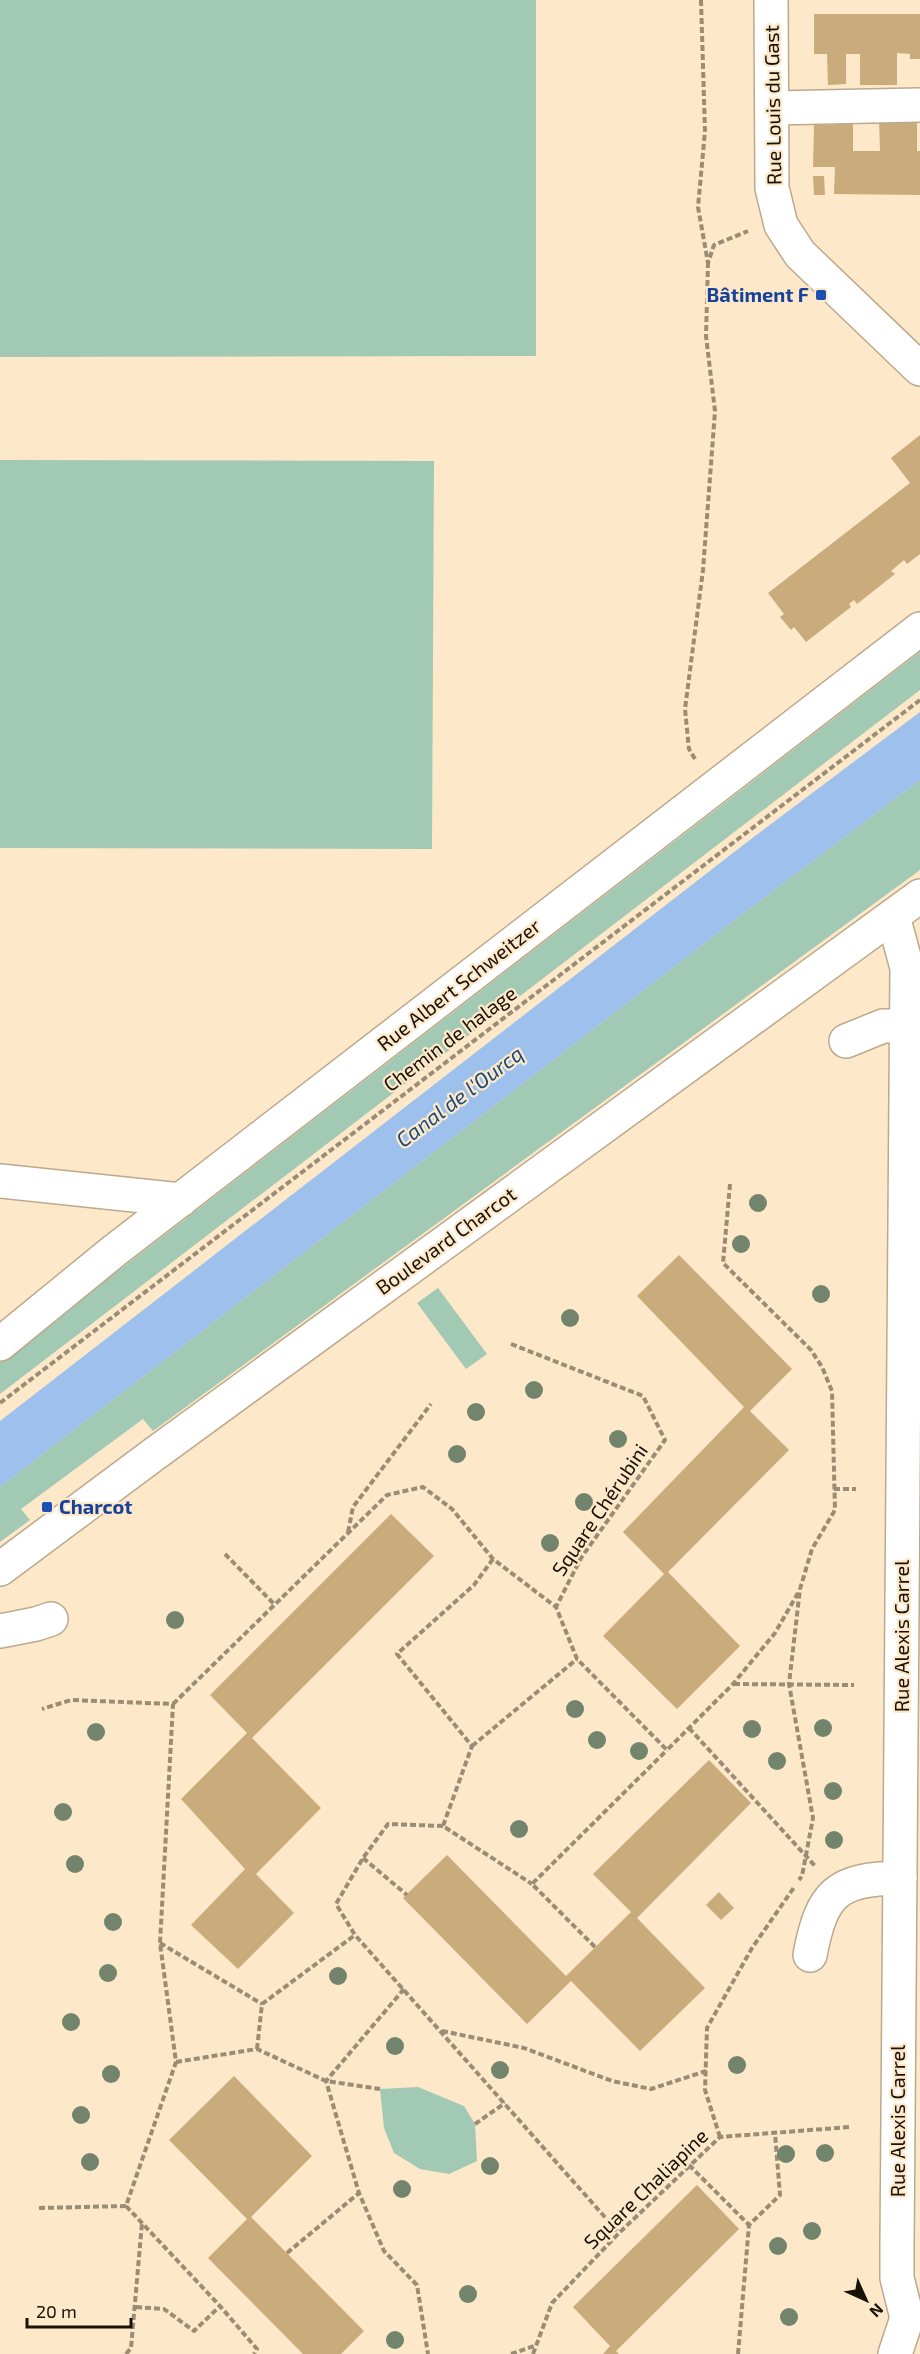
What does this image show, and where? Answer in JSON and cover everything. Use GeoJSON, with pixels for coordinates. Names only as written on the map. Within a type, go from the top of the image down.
{"type":"FeatureCollection","features":[{"type":"Feature","properties":{"kind":"street","name":"Rue Louis du Gast"},"geometry":{"type":"LineString","coordinates":[[771,0],[772,188],[781,225],[800,254],[920,369]]}},
{"type":"Feature","properties":{"kind":"street"},"geometry":{"type":"LineString","coordinates":[[772,108],[920,105]]}},
{"type":"Feature","properties":{"kind":"street","name":"Rue Albert Schweitzer"},"geometry":{"type":"LineString","coordinates":[[0,1344],[181,1200],[920,629]]}},
{"type":"Feature","properties":{"kind":"street","name":"Boulevard Charcot"},"geometry":{"type":"LineString","coordinates":[[0,1569],[920,896]]}},
{"type":"Feature","properties":{"kind":"street","name":"Rue Alexis Carrel"},"geometry":{"type":"LineString","coordinates":[[893,916],[914,968],[907,1026],[897,2278],[916,2320],[895,2354]]}},
{"type":"Feature","properties":{"kind":"street"},"geometry":{"type":"LineString","coordinates":[[846,1041],[883,1026],[907,1026]]}},
{"type":"Feature","properties":{"kind":"street"},"geometry":{"type":"LineString","coordinates":[[0,1181],[181,1200]]}},
{"type":"Feature","properties":{"kind":"street"},"geometry":{"type":"LineString","coordinates":[[0,1631],[36,1624],[51,1618]]}},
{"type":"Feature","properties":{"kind":"street"},"geometry":{"type":"LineString","coordinates":[[810,1955],[822,1907],[838,1892],[851,1883],[874,1878],[900,1878]]}},
{"type":"Feature","properties":{"kind":"path"},"geometry":{"type":"LineString","coordinates":[[701,0],[705,130],[698,207],[708,263],[706,336],[715,411],[703,570],[685,708],[689,749],[713,789]]}},
{"type":"Feature","properties":{"kind":"path"},"geometry":{"type":"LineString","coordinates":[[708,263],[714,245],[751,230],[781,225]]}},
{"type":"Feature","properties":{"kind":"path","name":"Chemin de halage"},"geometry":{"type":"LineString","coordinates":[[0,1402],[920,700]]}},
{"type":"Feature","properties":{"kind":"path"},"geometry":{"type":"LineString","coordinates":[[720,2137],[705,2090],[706,2028],[752,1948],[802,1876],[813,1818],[789,1684],[800,1589],[812,1549],[835,1510],[832,1391],[822,1367],[811,1350],[723,1263],[730,1184]]}},
{"type":"Feature","properties":{"kind":"path","name":"Square Chérubini"},"geometry":{"type":"LineString","coordinates":[[511,1344],[643,1396],[666,1440],[581,1558],[556,1607]]}},
{"type":"Feature","properties":{"kind":"path"},"geometry":{"type":"LineString","coordinates":[[126,2206],[176,2062],[160,1943],[174,1704],[348,1534],[352,1507],[430,1404]]}},
{"type":"Feature","properties":{"kind":"path","name":"Square Chérubini"},"geometry":{"type":"LineString","coordinates":[[348,1534],[387,1496],[423,1487],[452,1509],[493,1559],[556,1607],[577,1659],[667,1750]]}},
{"type":"Feature","properties":{"kind":"path"},"geometry":{"type":"LineString","coordinates":[[834,1489],[856,1489]]}},
{"type":"Feature","properties":{"kind":"path"},"geometry":{"type":"LineString","coordinates":[[225,1554],[275,1605]]}},
{"type":"Feature","properties":{"kind":"path"},"geometry":{"type":"LineString","coordinates":[[472,1746],[397,1654],[474,1585],[493,1559]]}},
{"type":"Feature","properties":{"kind":"path"},"geometry":{"type":"LineString","coordinates":[[532,1884],[733,1684],[775,1633],[800,1589]]}},
{"type":"Feature","properties":{"kind":"path"},"geometry":{"type":"LineString","coordinates":[[443,1826],[472,1746],[577,1659]]}},
{"type":"Feature","properties":{"kind":"path"},"geometry":{"type":"LineString","coordinates":[[733,1684],[854,1685]]}},
{"type":"Feature","properties":{"kind":"path"},"geometry":{"type":"LineString","coordinates":[[42,1709],[70,1700],[174,1704]]}},
{"type":"Feature","properties":{"kind":"path"},"geometry":{"type":"LineString","coordinates":[[689,1728],[821,1872]]}},
{"type":"Feature","properties":{"kind":"path"},"geometry":{"type":"LineString","coordinates":[[595,1947],[532,1884],[443,1826],[388,1824],[363,1858],[336,1904],[355,1935],[619,2233]]}},
{"type":"Feature","properties":{"kind":"path"},"geometry":{"type":"LineString","coordinates":[[363,1858],[407,1895]]}},
{"type":"Feature","properties":{"kind":"path"},"geometry":{"type":"LineString","coordinates":[[257,2049],[262,2004],[355,1935]]}},
{"type":"Feature","properties":{"kind":"path"},"geometry":{"type":"LineString","coordinates":[[160,1943],[262,2004]]}},
{"type":"Feature","properties":{"kind":"path"},"geometry":{"type":"LineString","coordinates":[[326,2081],[404,1989]]}},
{"type":"Feature","properties":{"kind":"path"},"geometry":{"type":"LineString","coordinates":[[442,2031],[524,2048],[612,2082],[651,2089],[706,2071]]}},
{"type":"Feature","properties":{"kind":"path"},"geometry":{"type":"LineString","coordinates":[[176,2062],[257,2049],[326,2081],[380,2089]]}},
{"type":"Feature","properties":{"kind":"path"},"geometry":{"type":"LineString","coordinates":[[326,2081],[359,2193],[384,2252],[417,2285],[428,2354]]}},
{"type":"Feature","properties":{"kind":"path"},"geometry":{"type":"LineString","coordinates":[[475,2124],[505,2103]]}},
{"type":"Feature","properties":{"kind":"path","name":"Square Chaliapine"},"geometry":{"type":"LineString","coordinates":[[534,2346],[552,2303],[619,2233],[720,2137],[850,2127]]}},
{"type":"Feature","properties":{"kind":"path"},"geometry":{"type":"LineString","coordinates":[[738,2354],[749,2225],[780,2195],[775,2133]]}},
{"type":"Feature","properties":{"kind":"path"},"geometry":{"type":"LineString","coordinates":[[689,2165],[749,2225]]}},
{"type":"Feature","properties":{"kind":"path"},"geometry":{"type":"LineString","coordinates":[[287,2253],[359,2193]]}},
{"type":"Feature","properties":{"kind":"path"},"geometry":{"type":"LineString","coordinates":[[39,2208],[126,2206],[220,2306],[257,2349],[254,2354]]}},
{"type":"Feature","properties":{"kind":"path"},"geometry":{"type":"LineString","coordinates":[[126,2354],[131,2348],[142,2223]]}},
{"type":"Feature","properties":{"kind":"path"},"geometry":{"type":"LineString","coordinates":[[136,2307],[164,2309],[194,2331],[220,2306]]}},
{"type":"Feature","properties":{"kind":"path"},"geometry":{"type":"LineString","coordinates":[[511,2354],[534,2346]]}},
{"type":"Feature","properties":{"kind":"path"},"geometry":{"type":"LineString","coordinates":[[532,2354],[534,2346]]}},
{"type":"Feature","properties":{"kind":"green space"},"geometry":{"type":"Polygon","coordinates":[[[0,0],[536,0],[536,356],[0,357],[0,0]]]}},
{"type":"Feature","properties":{"kind":"green space"},"geometry":{"type":"Polygon","coordinates":[[[0,460],[434,461],[432,849],[0,848],[0,460]]]}},
{"type":"Feature","properties":{"kind":"green space"},"geometry":{"type":"Polygon","coordinates":[[[920,652],[920,690],[0,1394],[0,1362],[920,652]]]}},
{"type":"Feature","properties":{"kind":"green space"},"geometry":{"type":"Polygon","coordinates":[[[920,780],[920,870],[153,1431],[143,1419],[21,1509],[30,1520],[0,1542],[0,1487],[749,909],[920,780]]]}},
{"type":"Feature","properties":{"kind":"green space"},"geometry":{"type":"Polygon","coordinates":[[[438,1288],[487,1354],[466,1369],[417,1303],[438,1288]]]}},
{"type":"Feature","properties":{"kind":"green space"},"geometry":{"type":"Polygon","coordinates":[[[418,2087],[464,2106],[475,2124],[477,2161],[449,2174],[420,2169],[394,2153],[384,2128],[380,2089],[418,2087]]]}},
{"type":"Feature","properties":{"kind":"water","name":"Canal de l'Ourcq"},"geometry":{"type":"Polygon","coordinates":[[[920,712],[920,780],[749,909],[0,1487],[0,1421],[751,839],[920,712]]]}},
{"type":"Feature","properties":{"kind":"building"},"geometry":{"type":"Polygon","coordinates":[[[814,14],[920,14],[920,59],[910,59],[910,54],[897,53],[897,85],[860,85],[860,54],[846,54],[846,84],[828,85],[827,54],[814,54],[814,14]]]}},
{"type":"Feature","properties":{"kind":"building"},"geometry":{"type":"Polygon","coordinates":[[[853,120],[853,151],[880,151],[879,120],[917,120],[920,195],[834,194],[835,167],[813,167],[814,125],[834,125],[834,121],[853,120]]]}},
{"type":"Feature","properties":{"kind":"building"},"geometry":{"type":"Polygon","coordinates":[[[813,176],[824,176],[825,195],[814,195],[813,176]]]}},
{"type":"Feature","properties":{"kind":"building"},"geometry":{"type":"Polygon","coordinates":[[[920,435],[920,554],[907,564],[904,560],[891,571],[895,574],[857,604],[854,600],[849,604],[851,607],[806,642],[794,627],[791,630],[780,617],[784,614],[768,593],[910,483],[891,458],[920,435]]]}},
{"type":"Feature","properties":{"kind":"building"},"geometry":{"type":"Polygon","coordinates":[[[679,1255],[792,1369],[750,1411],[789,1450],[668,1572],[740,1646],[677,1709],[603,1636],[664,1574],[623,1532],[744,1407],[637,1296],[679,1255]]]}},
{"type":"Feature","properties":{"kind":"building"},"geometry":{"type":"Polygon","coordinates":[[[391,1514],[434,1556],[252,1738],[321,1808],[256,1874],[294,1913],[238,1969],[191,1925],[245,1869],[181,1799],[247,1733],[210,1695],[391,1514]]]}},
{"type":"Feature","properties":{"kind":"building"},"geometry":{"type":"Polygon","coordinates":[[[709,1760],[751,1803],[637,1918],[705,1988],[640,2051],[571,1981],[527,2024],[403,1898],[447,1855],[566,1976],[631,1912],[593,1874],[709,1760]]]}},
{"type":"Feature","properties":{"kind":"building"},"geometry":{"type":"Polygon","coordinates":[[[719,1892],[734,1908],[721,1920],[706,1905],[719,1892]]]}},
{"type":"Feature","properties":{"kind":"building"},"geometry":{"type":"Polygon","coordinates":[[[234,2076],[312,2156],[251,2217],[364,2331],[341,2354],[303,2354],[208,2258],[247,2219],[169,2140],[234,2076]]]}},
{"type":"Feature","properties":{"kind":"building"},"geometry":{"type":"Polygon","coordinates":[[[697,2185],[739,2229],[616,2351],[619,2354],[603,2354],[610,2346],[573,2307],[697,2185]]]}},
{"type":"Feature","properties":{"kind":"place","name":"Bâtiment F"},"geometry":{"type":"Point","coordinates":[821,295]}},
{"type":"Feature","properties":{"kind":"place","name":"Charcot"},"geometry":{"type":"Point","coordinates":[47,1507]}}]}
